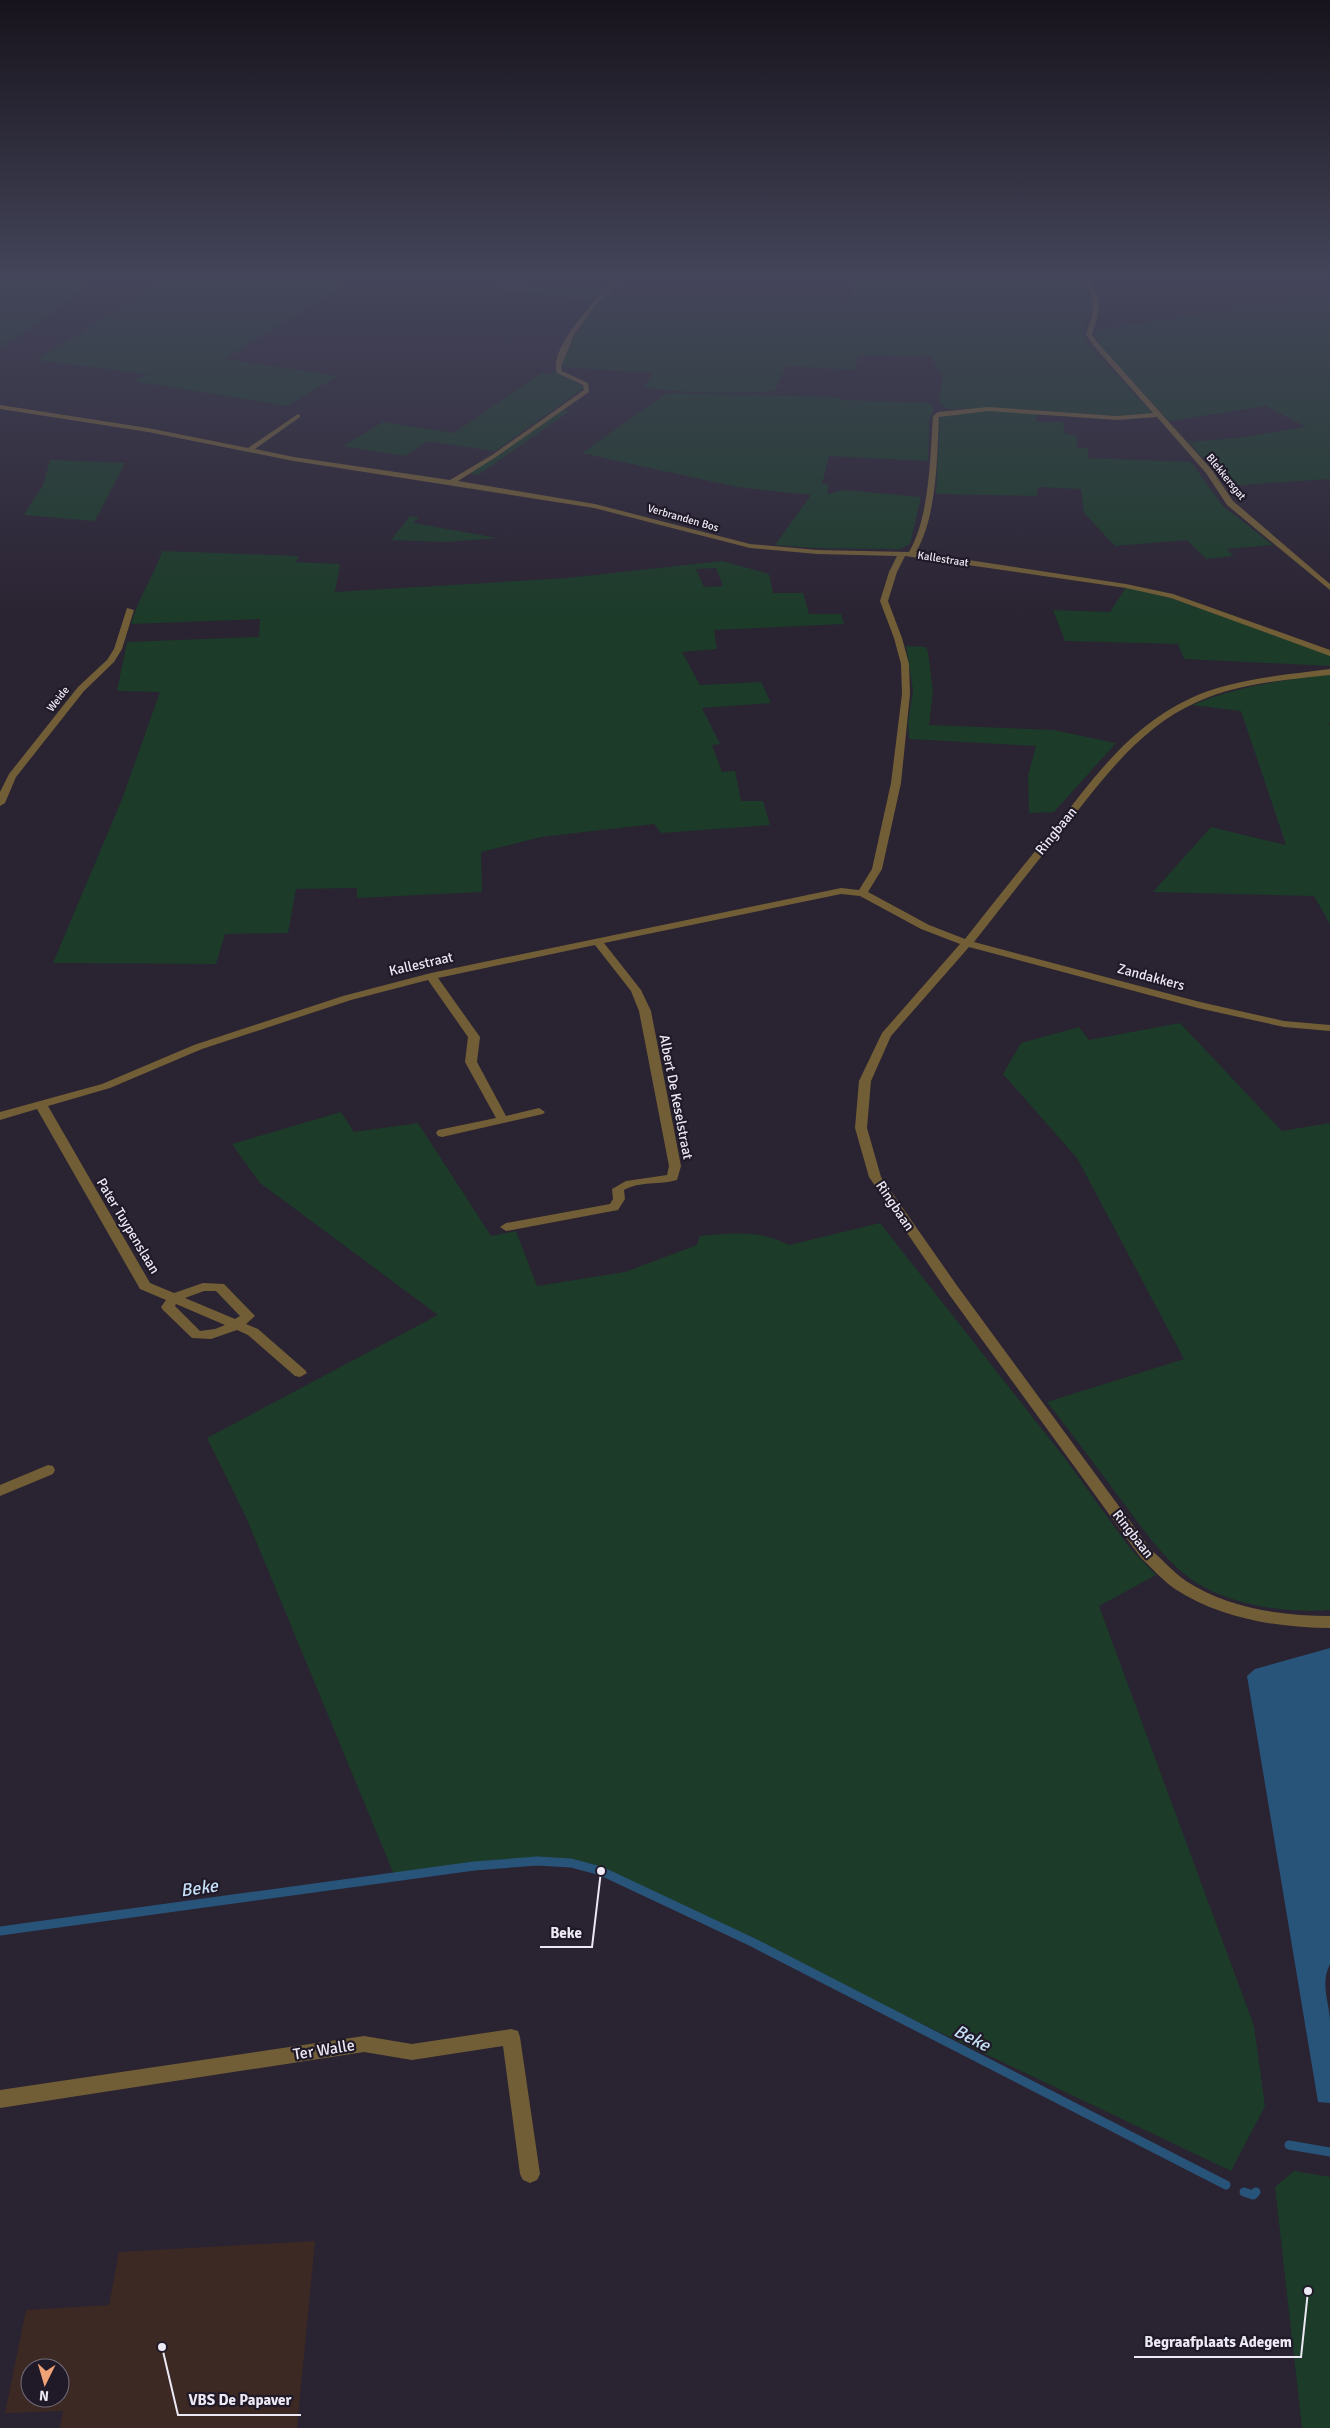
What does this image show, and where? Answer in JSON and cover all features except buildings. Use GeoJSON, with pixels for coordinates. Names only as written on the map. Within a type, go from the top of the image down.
{"type":"FeatureCollection","features":[{"type":"Feature","properties":{"kind":"street"},"geometry":{"type":"LineString","coordinates":[[452,482],[494,456],[587,390]]}},
{"type":"Feature","properties":{"kind":"street","name":"Blekkersgat"},"geometry":{"type":"LineString","coordinates":[[1137,390],[1209,472],[1239,512],[1330,588]]}},
{"type":"Feature","properties":{"kind":"street","name":"Verbranden Bos"},"geometry":{"type":"LineString","coordinates":[[0,407],[148,430],[248,450],[595,506],[750,546],[791,550],[907,554]]}},
{"type":"Feature","properties":{"kind":"street","name":"Kallestraat"},"geometry":{"type":"LineString","coordinates":[[862,893],[877,869],[896,783],[906,694],[904,664],[898,638],[884,601],[893,572],[907,554],[917,547],[932,471],[936,416],[940,413],[988,409],[1117,418],[1160,416]]}},
{"type":"Feature","properties":{"kind":"street"},"geometry":{"type":"LineString","coordinates":[[248,450],[298,416]]}},
{"type":"Feature","properties":{"kind":"street","name":"Kallestraat"},"geometry":{"type":"LineString","coordinates":[[907,554],[1150,590],[1205,607],[1330,652]]}},
{"type":"Feature","properties":{"kind":"street","name":"Weide"},"geometry":{"type":"LineString","coordinates":[[0,803],[18,768],[81,689],[110,662],[118,650],[130,610]]}},
{"type":"Feature","properties":{"kind":"street","name":"Ringbaan"},"geometry":{"type":"LineString","coordinates":[[1330,672],[1270,679],[1218,691],[1193,700],[1154,722],[1132,742],[1090,789],[967,942],[886,1035],[865,1081],[861,1128],[875,1178],[953,1290],[1146,1554],[1182,1586],[1244,1612],[1289,1621],[1330,1622]]}},
{"type":"Feature","properties":{"kind":"street","name":"Kallestraat"},"geometry":{"type":"LineString","coordinates":[[0,1116],[106,1086],[198,1047],[347,998],[431,976],[841,891],[862,893],[925,927],[967,942]]}},
{"type":"Feature","properties":{"kind":"street","name":"Albert De Keselstraat"},"geometry":{"type":"LineString","coordinates":[[506,1228],[614,1207],[618,1200],[618,1189],[623,1184],[664,1181],[673,1177],[675,1166],[645,1011],[636,990],[597,941]]}},
{"type":"Feature","properties":{"kind":"street","name":"Zandakkers"},"geometry":{"type":"LineString","coordinates":[[967,942],[1198,1005],[1284,1024],[1330,1028]]}},
{"type":"Feature","properties":{"kind":"street"},"geometry":{"type":"LineString","coordinates":[[431,976],[474,1037],[471,1062],[503,1120]]}},
{"type":"Feature","properties":{"kind":"street","name":"Pater Tuypenslaan"},"geometry":{"type":"LineString","coordinates":[[41,1105],[145,1286],[253,1332],[300,1373]]}},
{"type":"Feature","properties":{"kind":"street"},"geometry":{"type":"LineString","coordinates":[[442,1133],[539,1112]]}},
{"type":"Feature","properties":{"kind":"street"},"geometry":{"type":"LineString","coordinates":[[203,1287],[219,1287],[248,1316],[238,1325],[210,1336],[197,1336],[168,1307],[174,1298],[203,1287]]}},
{"type":"Feature","properties":{"kind":"street"},"geometry":{"type":"LineString","coordinates":[[0,1490],[48,1470]]}},
{"type":"Feature","properties":{"kind":"street","name":"Ter Walle"},"geometry":{"type":"LineString","coordinates":[[0,2099],[364,2044],[412,2052],[511,2037],[530,2174]]}},
{"type":"Feature","properties":{"kind":"shaded area"},"geometry":{"type":"Polygon","coordinates":[[[315,2241],[297,2428],[60,2428],[63,2411],[5,2413],[26,2310],[109,2305],[119,2252],[315,2241]]]}},
{"type":"Feature","properties":{"kind":"green space"},"geometry":{"type":"Polygon","coordinates":[[[190,390],[314,390],[287,406],[190,390]]]}},
{"type":"Feature","properties":{"kind":"green space"},"geometry":{"type":"Polygon","coordinates":[[[516,390],[580,390],[495,451],[427,441],[405,456],[343,446],[383,422],[454,433],[516,390]]]}},
{"type":"Feature","properties":{"kind":"green space"},"geometry":{"type":"Polygon","coordinates":[[[669,390],[775,390],[765,392],[669,390]]]}},
{"type":"Feature","properties":{"kind":"green space"},"geometry":{"type":"Polygon","coordinates":[[[941,390],[1131,390],[1152,413],[1121,416],[1002,408],[948,409],[941,405],[939,400],[941,390]]]}},
{"type":"Feature","properties":{"kind":"green space"},"geometry":{"type":"Polygon","coordinates":[[[1141,390],[1330,390],[1330,479],[1227,486],[1189,442],[1237,438],[1306,427],[1266,406],[1169,421],[1141,390]]]}},
{"type":"Feature","properties":{"kind":"green space"},"geometry":{"type":"Polygon","coordinates":[[[667,393],[841,397],[841,400],[933,403],[933,412],[929,420],[928,461],[829,456],[822,484],[829,485],[827,494],[845,490],[921,497],[910,544],[900,549],[816,548],[775,545],[811,495],[737,487],[582,453],[667,393]]]}},
{"type":"Feature","properties":{"kind":"green space"},"geometry":{"type":"Polygon","coordinates":[[[562,410],[570,411],[478,475],[471,474],[472,471],[497,456],[562,410]]]}},
{"type":"Feature","properties":{"kind":"green space"},"geometry":{"type":"Polygon","coordinates":[[[989,410],[1037,413],[1036,422],[1063,422],[1065,434],[1077,436],[1077,448],[1088,448],[1088,458],[1191,462],[1223,506],[1273,545],[1227,549],[1234,556],[1206,559],[1187,540],[1115,546],[1084,513],[1081,489],[1038,487],[1037,496],[936,494],[940,417],[989,410]]]}},
{"type":"Feature","properties":{"kind":"green space"},"geometry":{"type":"Polygon","coordinates":[[[50,460],[125,463],[95,521],[24,515],[43,485],[50,460]]]}},
{"type":"Feature","properties":{"kind":"green space"},"geometry":{"type":"Polygon","coordinates":[[[410,516],[419,517],[413,523],[498,538],[447,542],[391,540],[410,516]]]}},
{"type":"Feature","properties":{"kind":"green space"},"geometry":{"type":"Polygon","coordinates":[[[162,551],[299,556],[296,562],[340,564],[335,592],[567,578],[722,561],[769,574],[773,593],[803,593],[809,614],[841,614],[844,624],[714,630],[717,649],[682,652],[700,685],[761,682],[771,703],[702,708],[720,744],[712,745],[722,772],[735,771],[741,801],[763,801],[770,825],[661,833],[654,824],[541,837],[481,852],[482,892],[357,898],[357,888],[296,889],[288,933],[225,934],[216,964],[53,963],[122,799],[160,692],[117,691],[127,642],[259,637],[260,619],[131,624],[162,551]],[[716,568],[696,569],[704,587],[723,586],[716,568]]]}},
{"type":"Feature","properties":{"kind":"green space"},"geometry":{"type":"Polygon","coordinates":[[[1126,587],[1171,598],[1330,655],[1330,666],[1184,659],[1178,644],[1065,641],[1053,610],[1110,612],[1126,587]]]}},
{"type":"Feature","properties":{"kind":"green space"},"geometry":{"type":"Polygon","coordinates":[[[906,646],[926,647],[928,652],[933,691],[929,725],[1053,730],[1116,743],[1054,812],[1029,813],[1028,776],[1036,746],[909,739],[908,723],[913,690],[906,646]]]}},
{"type":"Feature","properties":{"kind":"green space"},"geometry":{"type":"Polygon","coordinates":[[[1330,674],[1330,722],[1328,723],[1330,725],[1330,924],[1314,896],[1153,892],[1211,827],[1286,845],[1241,711],[1192,705],[1243,688],[1330,674]]]}},
{"type":"Feature","properties":{"kind":"green space"},"geometry":{"type":"Polygon","coordinates":[[[1180,1023],[1282,1131],[1330,1123],[1330,1610],[1282,1609],[1249,1604],[1219,1594],[1191,1579],[1178,1569],[1156,1546],[1047,1402],[1184,1359],[1077,1158],[1003,1074],[1021,1043],[1079,1027],[1089,1040],[1180,1023]]]}},
{"type":"Feature","properties":{"kind":"green space"},"geometry":{"type":"Polygon","coordinates":[[[341,1112],[354,1132],[418,1123],[491,1236],[516,1231],[537,1286],[625,1272],[697,1245],[700,1236],[757,1235],[789,1245],[880,1223],[1067,1461],[1129,1547],[1156,1575],[1099,1606],[1254,2026],[1265,2106],[1231,2171],[601,1871],[571,1863],[537,1861],[474,1866],[395,1877],[246,1517],[207,1438],[438,1315],[260,1183],[232,1144],[341,1112]]]}},
{"type":"Feature","properties":{"kind":"green space"},"geometry":{"type":"Polygon","coordinates":[[[1294,2171],[1330,2177],[1330,2428],[1302,2428],[1275,2187],[1294,2171]]]}},
{"type":"Feature","properties":{"kind":"water"},"geometry":{"type":"Polygon","coordinates":[[[1330,1648],[1330,1964],[1325,1985],[1330,2021],[1330,2103],[1318,2102],[1247,1676],[1255,1669],[1330,1648]]]}},
{"type":"Feature","properties":{"kind":"waterway","name":"Beke"},"geometry":{"type":"LineString","coordinates":[[0,1931],[474,1866],[537,1861],[571,1863],[601,1871],[752,1942],[1226,2185]]}},
{"type":"Feature","properties":{"kind":"waterway","name":"Beke"},"geometry":{"type":"LineString","coordinates":[[1289,2145],[1330,2152]]}},
{"type":"Feature","properties":{"kind":"waterway","name":"Beke"},"geometry":{"type":"LineString","coordinates":[[1244,2192],[1253,2195],[1256,2192]]}},
{"type":"Feature","properties":{"kind":"place","name":"Beke"},"geometry":{"type":"Point","coordinates":[601,1871]}},
{"type":"Feature","properties":{"kind":"place","name":"Begraafplaats Adegem"},"geometry":{"type":"Point","coordinates":[1308,2291]}},
{"type":"Feature","properties":{"kind":"place","name":"VBS De Papaver"},"geometry":{"type":"Point","coordinates":[162,2347]}}]}
